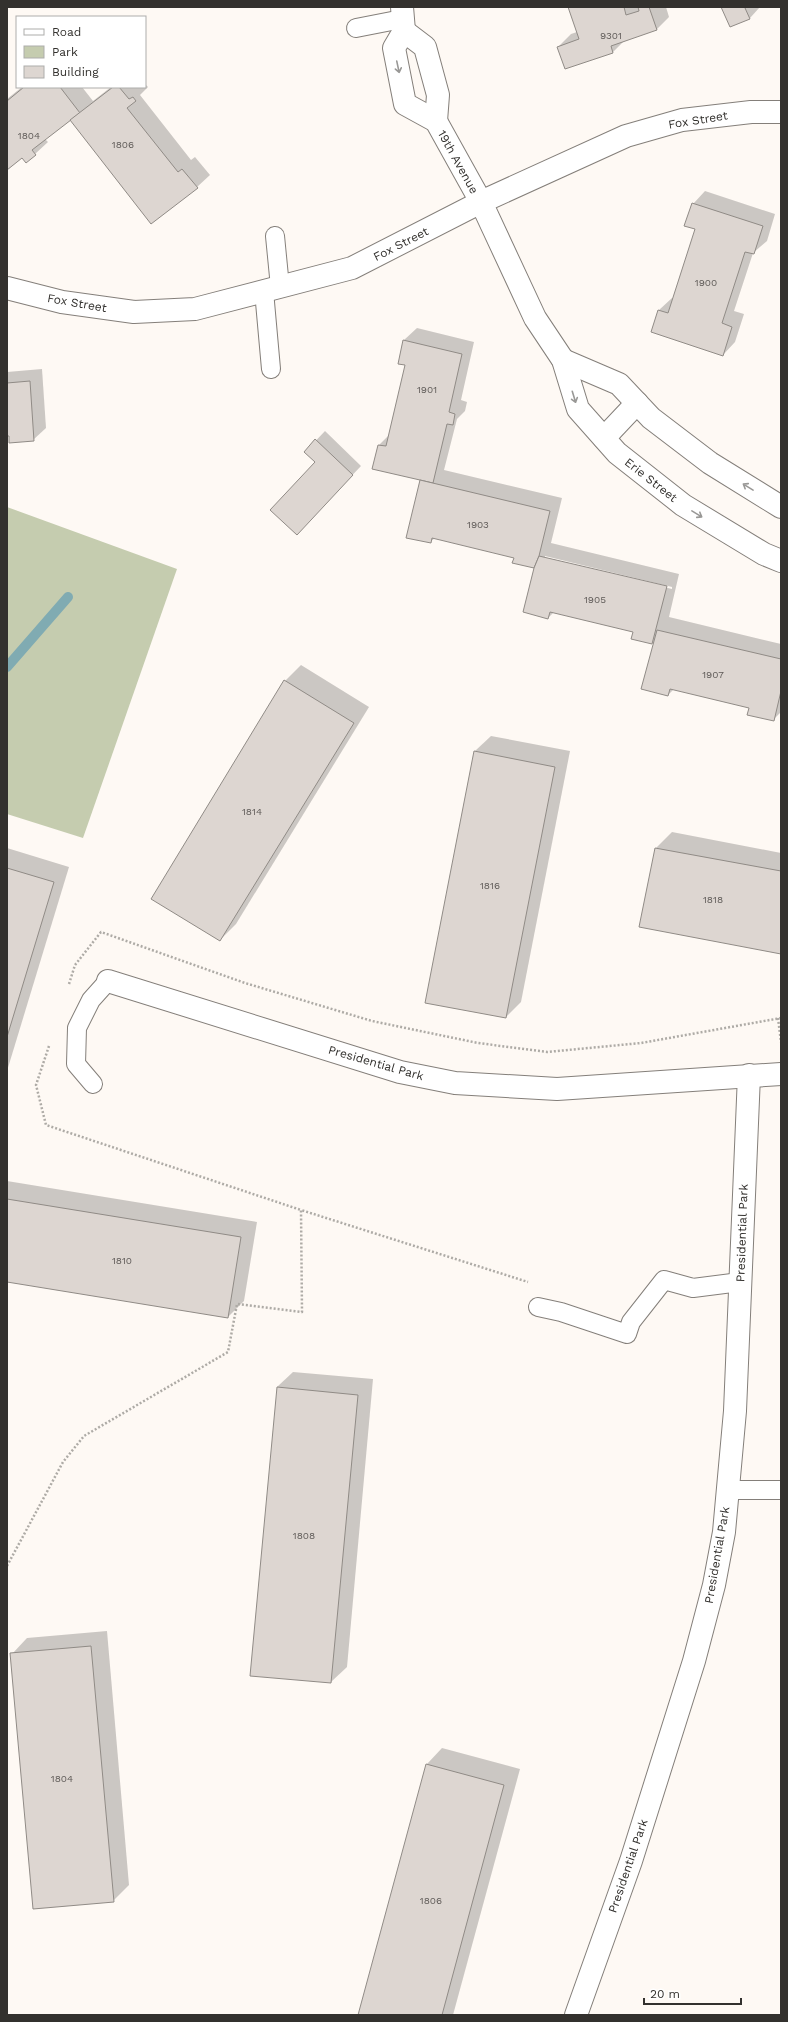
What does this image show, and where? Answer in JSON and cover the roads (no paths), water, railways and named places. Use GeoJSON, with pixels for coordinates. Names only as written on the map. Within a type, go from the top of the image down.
{"type":"FeatureCollection","features":[{"type":"Feature","properties":{"kind":"street","name":"19th Avenue"},"geometry":{"type":"LineString","coordinates":[[402,19],[425,46],[438,94],[436,121]]}},
{"type":"Feature","properties":{"kind":"street","name":"19th Avenue"},"geometry":{"type":"LineString","coordinates":[[402,19],[394,48],[405,104],[436,121],[481,202]]}},
{"type":"Feature","properties":{"kind":"street","name":"Fox Street"},"geometry":{"type":"LineString","coordinates":[[7,288],[62,302],[134,312],[195,309],[352,268],[481,202],[626,136],[682,120],[751,112],[781,112]]}},
{"type":"Feature","properties":{"kind":"street","name":"Erie Street"},"geometry":{"type":"LineString","coordinates":[[481,202],[536,318],[563,360],[578,409],[617,453],[683,505],[764,554],[781,561]]}},
{"type":"Feature","properties":{"kind":"street"},"geometry":{"type":"LineString","coordinates":[[563,360],[619,384],[652,418],[710,463],[781,508]]}},
{"type":"Feature","properties":{"kind":"street"},"geometry":{"type":"LineString","coordinates":[[604,438],[637,403]]}},
{"type":"Feature","properties":{"kind":"street","name":"Presidential Park"},"geometry":{"type":"LineString","coordinates":[[108,980],[400,1072],[455,1083],[557,1089],[781,1074]]}},
{"type":"Feature","properties":{"kind":"street","name":"Presidential Park"},"geometry":{"type":"LineString","coordinates":[[576,2015],[631,1861],[694,1661],[714,1585],[724,1532],[735,1410],[749,1075]]}},
{"type":"Feature","properties":{"kind":"lane"},"geometry":{"type":"LineString","coordinates":[[356,28],[402,19]]}},
{"type":"Feature","properties":{"kind":"lane"},"geometry":{"type":"LineString","coordinates":[[271,370],[272,289],[275,236]]}},
{"type":"Feature","properties":{"kind":"lane"},"geometry":{"type":"LineString","coordinates":[[93,1084],[76,1064],[77,1028],[91,1000],[108,980]]}},
{"type":"Feature","properties":{"kind":"lane"},"geometry":{"type":"LineString","coordinates":[[538,1307],[561,1312],[627,1334],[631,1322],[664,1280],[693,1288],[740,1282]]}},
{"type":"Feature","properties":{"kind":"lane"},"geometry":{"type":"LineString","coordinates":[[728,1490],[781,1490]]}},
{"type":"Feature","properties":{"kind":"waterway"},"geometry":{"type":"LineString","coordinates":[[7,667],[68,597]]}}]}
